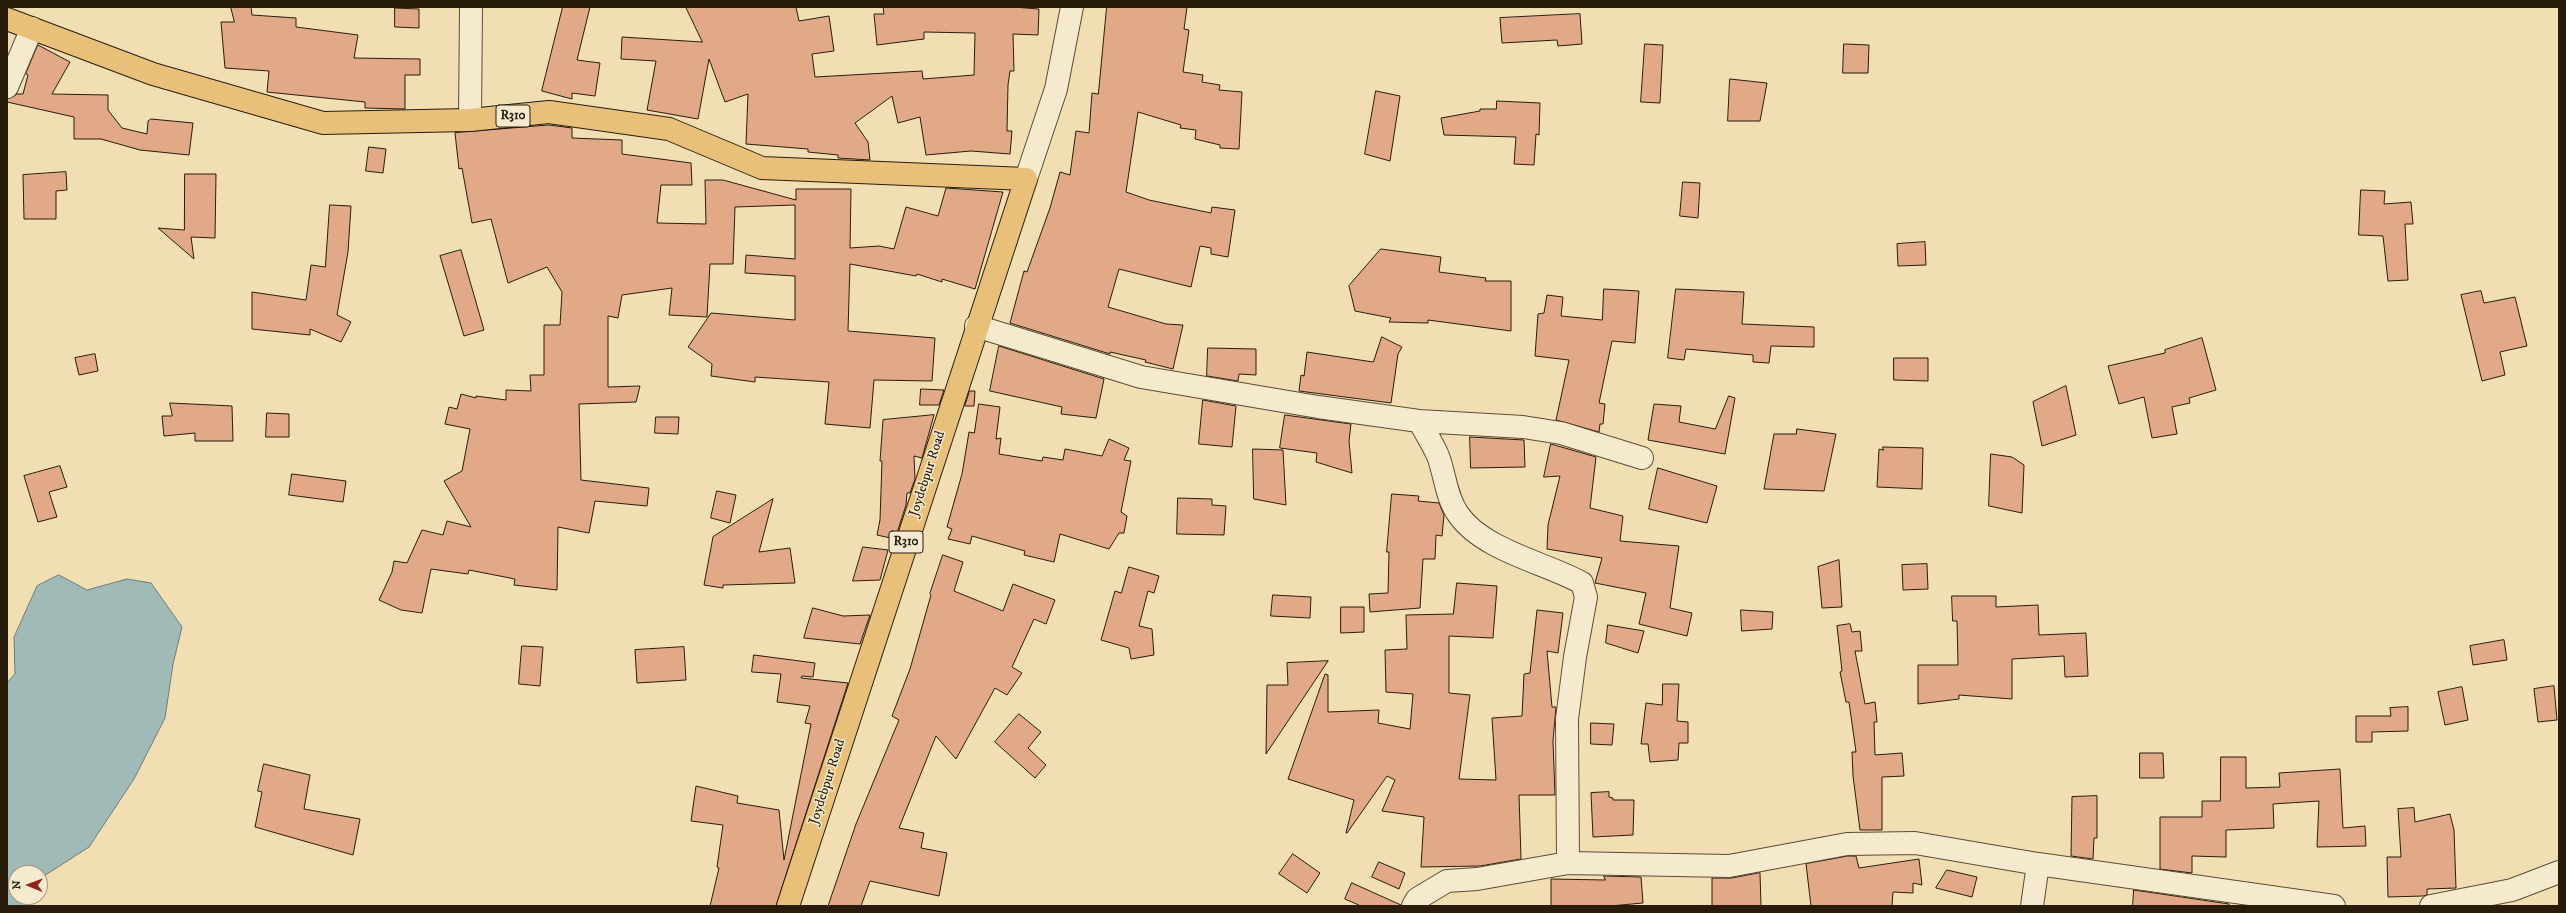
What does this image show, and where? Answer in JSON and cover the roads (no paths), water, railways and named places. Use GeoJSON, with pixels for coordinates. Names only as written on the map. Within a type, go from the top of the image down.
{"type":"FeatureCollection","features":[{"type":"Feature","properties":{"kind":"main road","name":"R310"},"geometry":{"type":"LineString","coordinates":[[7,19],[154,74],[323,123],[470,120],[549,112],[669,129],[762,168],[1026,179]]}},
{"type":"Feature","properties":{"kind":"main road","name":"Joydebpur Road"},"geometry":{"type":"LineString","coordinates":[[788,906],[976,326],[1026,179]]}},
{"type":"Feature","properties":{"kind":"street"},"geometry":{"type":"LineString","coordinates":[[470,120],[471,7]]}},
{"type":"Feature","properties":{"kind":"street"},"geometry":{"type":"LineString","coordinates":[[1026,179],[1056,89],[1072,7]]}},
{"type":"Feature","properties":{"kind":"street"},"geometry":{"type":"LineString","coordinates":[[7,87],[32,28]]}},
{"type":"Feature","properties":{"kind":"street"},"geometry":{"type":"LineString","coordinates":[[976,326],[1140,377],[1318,407],[1419,421],[1522,427],[1561,433],[1642,458]]}},
{"type":"Feature","properties":{"kind":"street"},"geometry":{"type":"LineString","coordinates":[[1419,421],[1438,456],[1458,514],[1475,531],[1535,565],[1564,573],[1582,583],[1586,597],[1575,657],[1567,719],[1568,863]]}},
{"type":"Feature","properties":{"kind":"street"},"geometry":{"type":"LineString","coordinates":[[1413,906],[1417,899],[1447,881],[1477,879],[1568,863],[1729,866],[1846,844],[1915,843],[2038,864],[2334,906]]}},
{"type":"Feature","properties":{"kind":"street"},"geometry":{"type":"LineString","coordinates":[[2032,906],[2038,864]]}},
{"type":"Feature","properties":{"kind":"street"},"geometry":{"type":"LineString","coordinates":[[2431,906],[2512,890],[2559,872]]}},
{"type":"Feature","properties":{"kind":"water"},"geometry":{"type":"Polygon","coordinates":[[[59,575],[87,590],[127,579],[151,583],[182,627],[173,664],[165,718],[134,779],[89,847],[48,873],[48,865],[8,865],[8,905],[27,905],[7,906],[7,683],[15,674],[14,637],[37,586],[59,575]]]}}]}
